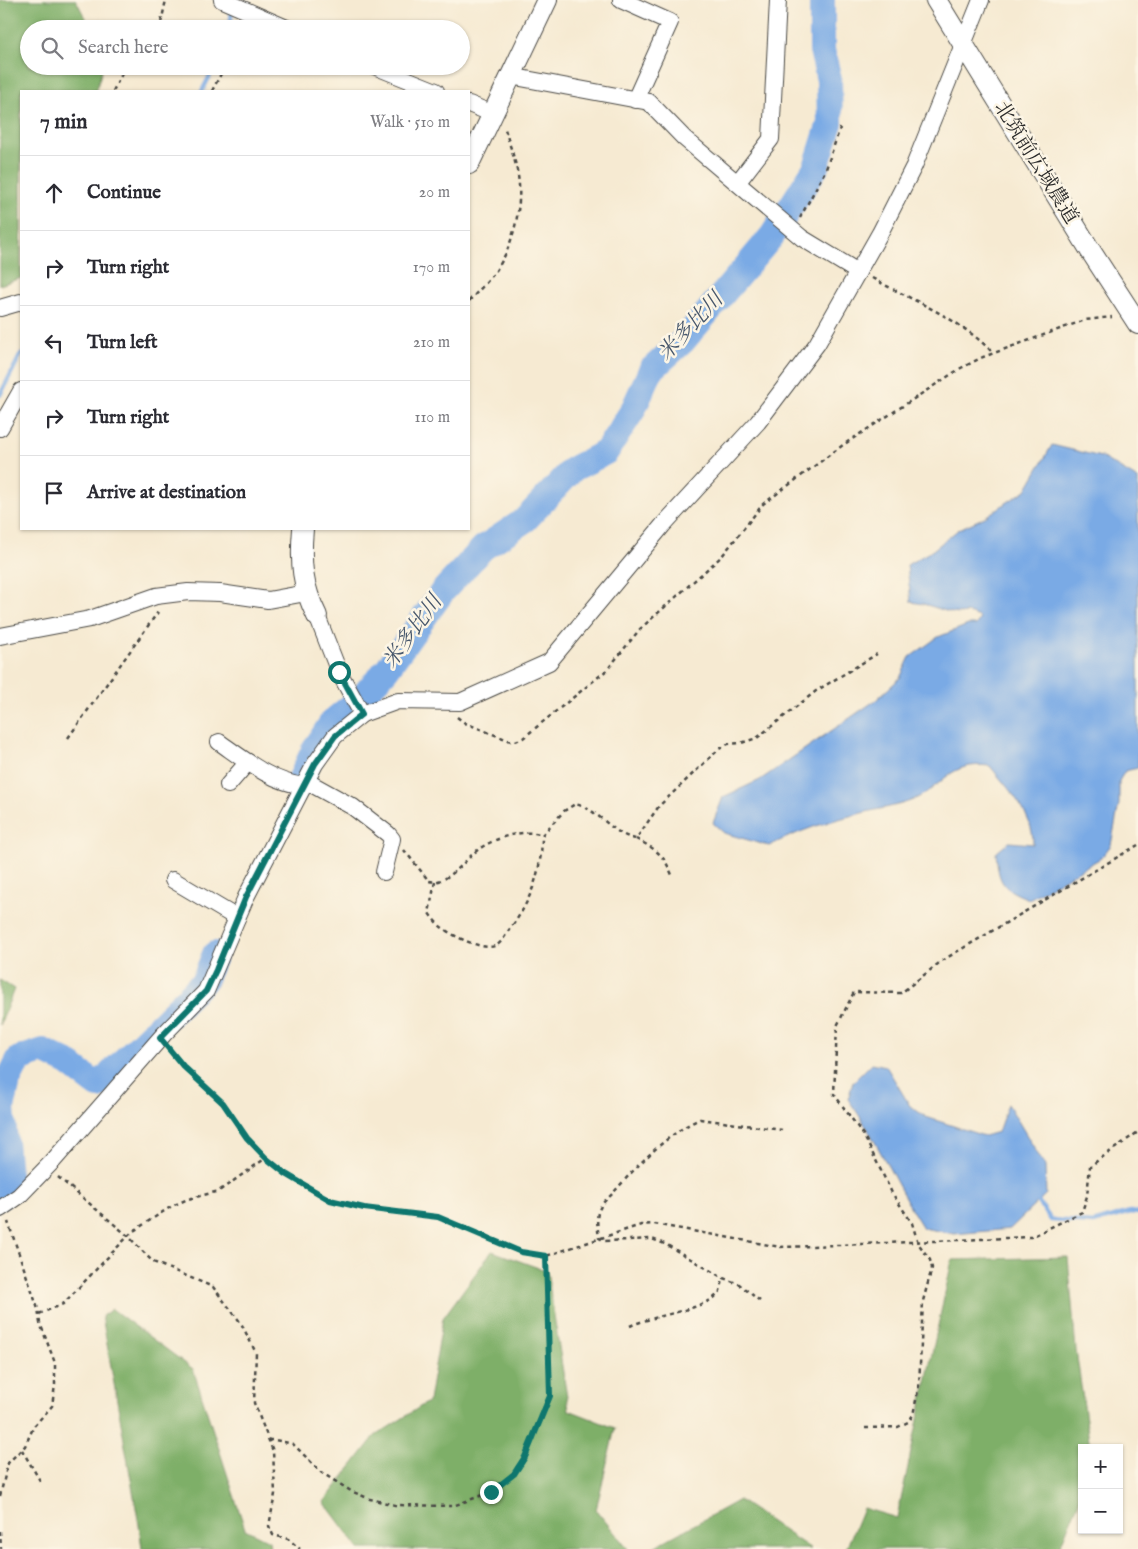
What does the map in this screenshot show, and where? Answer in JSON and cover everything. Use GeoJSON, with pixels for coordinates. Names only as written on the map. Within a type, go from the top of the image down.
{"type":"FeatureCollection","features":[{"type":"Feature","properties":{"kind":"street"},"geometry":{"type":"LineString","coordinates":[[222,0],[257,6],[276,20]]}},
{"type":"Feature","properties":{"kind":"street"},"geometry":{"type":"LineString","coordinates":[[470,162],[547,0]]}},
{"type":"Feature","properties":{"kind":"street"},"geometry":{"type":"LineString","coordinates":[[621,0],[670,22],[636,100]]}},
{"type":"Feature","properties":{"kind":"street"},"geometry":{"type":"LineString","coordinates":[[738,182],[771,139],[778,0]]}},
{"type":"Feature","properties":{"kind":"street","name":"北筑前広域農道"},"geometry":{"type":"LineString","coordinates":[[936,0],[1137,320]]}},
{"type":"Feature","properties":{"kind":"street"},"geometry":{"type":"LineString","coordinates":[[2,1208],[19,1196],[47,1168],[160,1038],[206,991],[236,918],[305,783],[335,736],[362,714],[398,701],[460,702],[549,662],[663,525],[758,422],[817,344],[858,272],[914,166],[981,0]]}},
{"type":"Feature","properties":{"kind":"street"},"geometry":{"type":"LineString","coordinates":[[396,75],[434,90]]}},
{"type":"Feature","properties":{"kind":"street"},"geometry":{"type":"LineString","coordinates":[[510,76],[649,102],[684,138],[793,230],[817,248],[858,272]]}},
{"type":"Feature","properties":{"kind":"street"},"geometry":{"type":"LineString","coordinates":[[470,104],[493,114]]}},
{"type":"Feature","properties":{"kind":"street"},"geometry":{"type":"LineString","coordinates":[[0,308],[20,302]]}},
{"type":"Feature","properties":{"kind":"street"},"geometry":{"type":"LineString","coordinates":[[0,428],[20,394]]}},
{"type":"Feature","properties":{"kind":"street"},"geometry":{"type":"LineString","coordinates":[[304,530],[301,555],[306,593],[339,672],[362,714]]}},
{"type":"Feature","properties":{"kind":"street"},"geometry":{"type":"LineString","coordinates":[[1,634],[90,619],[156,596],[188,592],[220,593],[268,600],[306,593]]}},
{"type":"Feature","properties":{"kind":"street"},"geometry":{"type":"LineString","coordinates":[[219,742],[263,772],[287,784],[305,783],[353,807],[392,839],[384,872]]}},
{"type":"Feature","properties":{"kind":"street"},"geometry":{"type":"LineString","coordinates":[[228,785],[248,762]]}},
{"type":"Feature","properties":{"kind":"street"},"geometry":{"type":"LineString","coordinates":[[173,880],[236,918]]}},
{"type":"Feature","properties":{"kind":"path"},"geometry":{"type":"LineString","coordinates":[[162,20],[166,0]]}},
{"type":"Feature","properties":{"kind":"path"},"geometry":{"type":"LineString","coordinates":[[114,90],[121,75]]}},
{"type":"Feature","properties":{"kind":"path"},"geometry":{"type":"LineString","coordinates":[[213,90],[220,75]]}},
{"type":"Feature","properties":{"kind":"path"},"geometry":{"type":"LineString","coordinates":[[470,300],[497,269],[504,256],[514,227],[519,204],[520,186],[502,118],[493,114]]}},
{"type":"Feature","properties":{"kind":"path"},"geometry":{"type":"LineString","coordinates":[[793,230],[826,169],[840,128]]}},
{"type":"Feature","properties":{"kind":"path"},"geometry":{"type":"LineString","coordinates":[[858,272],[943,314],[978,338],[993,353]]}},
{"type":"Feature","properties":{"kind":"path"},"geometry":{"type":"LineString","coordinates":[[452,701],[455,715],[465,723],[513,742],[523,738],[607,670],[640,628],[722,556],[763,504],[851,440],[961,368],[993,353],[1085,320],[1120,317],[1137,320]]}},
{"type":"Feature","properties":{"kind":"path"},"geometry":{"type":"LineString","coordinates":[[68,738],[171,594]]}},
{"type":"Feature","properties":{"kind":"path"},"geometry":{"type":"LineString","coordinates":[[636,839],[659,806],[720,748],[728,744],[741,743],[758,738],[816,691],[877,654]]}},
{"type":"Feature","properties":{"kind":"path"},"geometry":{"type":"LineString","coordinates":[[434,882],[429,913],[436,924],[444,931],[470,943],[491,947],[498,944],[518,919],[536,880],[542,851],[542,835],[564,811],[575,804],[586,806],[621,833],[659,852],[666,860],[672,875]]}},
{"type":"Feature","properties":{"kind":"path"},"geometry":{"type":"LineString","coordinates":[[392,839],[412,859],[429,881],[434,882],[443,879],[480,849],[503,838],[536,832],[542,835]]}},
{"type":"Feature","properties":{"kind":"path"},"geometry":{"type":"LineString","coordinates":[[865,1428],[898,1427],[908,1422],[913,1415],[918,1386],[923,1301],[932,1268],[930,1260],[918,1243],[912,1223],[892,1192],[864,1136],[834,1094],[838,1026],[854,992],[901,993],[943,960],[1138,845]]}},
{"type":"Feature","properties":{"kind":"path"},"geometry":{"type":"LineString","coordinates":[[160,1038],[183,1066],[223,1103],[247,1138],[266,1158],[286,1174],[330,1200],[364,1208],[438,1217],[521,1252],[546,1256],[641,1225],[654,1224],[780,1246],[918,1243],[1031,1237],[1082,1212],[1087,1196],[1090,1166],[1138,1132]]}},
{"type":"Feature","properties":{"kind":"path"},"geometry":{"type":"LineString","coordinates":[[599,1238],[597,1221],[599,1208],[656,1150],[692,1123],[700,1119],[782,1130]]}},
{"type":"Feature","properties":{"kind":"path"},"geometry":{"type":"LineString","coordinates":[[38,1314],[63,1304],[128,1236],[172,1206],[188,1199],[219,1191],[266,1158]]}},
{"type":"Feature","properties":{"kind":"path"},"geometry":{"type":"LineString","coordinates":[[47,1168],[128,1236],[153,1262],[213,1287],[241,1323],[256,1353],[254,1403],[273,1451],[276,1494],[269,1526],[273,1535],[288,1539],[300,1549]]}},
{"type":"Feature","properties":{"kind":"path"},"geometry":{"type":"LineString","coordinates":[[0,1496],[8,1464],[22,1450],[34,1426],[52,1406],[55,1385],[55,1363],[2,1208]]}},
{"type":"Feature","properties":{"kind":"path"},"geometry":{"type":"LineString","coordinates":[[599,1238],[605,1241],[652,1239],[668,1245],[723,1278],[739,1284],[760,1301]]}},
{"type":"Feature","properties":{"kind":"path"},"geometry":{"type":"LineString","coordinates":[[268,1440],[293,1444],[322,1473],[351,1491],[370,1499],[395,1505],[453,1506],[491,1492],[514,1474],[525,1457],[550,1396],[546,1256]]}},
{"type":"Feature","properties":{"kind":"path"},"geometry":{"type":"LineString","coordinates":[[630,1326],[644,1320],[706,1302],[716,1296],[723,1278]]}},
{"type":"Feature","properties":{"kind":"path"},"geometry":{"type":"LineString","coordinates":[[22,1450],[42,1484]]}},
{"type":"Feature","properties":{"kind":"path"},"geometry":{"type":"LineString","coordinates":[[0,1531],[1,1549]]}},
{"type":"Feature","properties":{"kind":"green space"},"geometry":{"type":"Polygon","coordinates":[[[0,0],[76,0],[86,20],[20,20],[20,75],[100,75],[96,90],[20,90],[20,278],[0,285],[0,0]]]}},
{"type":"Feature","properties":{"kind":"green space"},"geometry":{"type":"Polygon","coordinates":[[[0,980],[14,989],[0,1025],[0,980]]]}},
{"type":"Feature","properties":{"kind":"green space"},"geometry":{"type":"Polygon","coordinates":[[[492,1251],[547,1271],[569,1410],[615,1428],[596,1510],[628,1549],[359,1549],[324,1502],[375,1436],[429,1401],[443,1318],[492,1251]]]}},
{"type":"Feature","properties":{"kind":"green space"},"geometry":{"type":"Polygon","coordinates":[[[1068,1257],[1076,1350],[1089,1444],[1078,1444],[1078,1504],[1059,1549],[846,1549],[863,1508],[897,1518],[952,1260],[1068,1257]]]}},
{"type":"Feature","properties":{"kind":"green space"},"geometry":{"type":"Polygon","coordinates":[[[112,1309],[193,1369],[245,1529],[269,1541],[270,1549],[142,1549],[102,1316],[112,1309]]]}},
{"type":"Feature","properties":{"kind":"green space"},"geometry":{"type":"Polygon","coordinates":[[[739,1500],[811,1549],[650,1549],[739,1500]]]}},
{"type":"Feature","properties":{"kind":"water"},"geometry":{"type":"Polygon","coordinates":[[[1052,445],[1101,457],[1138,479],[1138,768],[1125,771],[1119,781],[1119,804],[1111,845],[1101,858],[1029,899],[1012,891],[1003,883],[1000,877],[996,853],[1009,842],[1033,844],[1029,822],[1019,802],[990,766],[976,765],[956,771],[913,800],[823,824],[769,846],[724,833],[713,823],[723,797],[760,780],[876,700],[900,678],[910,657],[938,637],[968,625],[976,625],[980,618],[971,614],[957,614],[911,602],[907,565],[933,550],[959,529],[985,517],[1026,490],[1052,445]]]}},
{"type":"Feature","properties":{"kind":"water"},"geometry":{"type":"Polygon","coordinates":[[[872,1063],[886,1066],[910,1106],[926,1117],[984,1136],[998,1132],[1008,1104],[1045,1166],[1046,1194],[1010,1229],[954,1234],[923,1228],[868,1130],[848,1099],[853,1082],[872,1063]]]}},
{"type":"Feature","properties":{"kind":"waterway","name":"米多比川"},"geometry":{"type":"LineString","coordinates":[[297,787],[313,752],[332,722],[361,698],[387,669],[443,591],[483,548],[525,520],[573,469],[606,452],[633,410],[651,370],[683,341],[772,236],[816,167],[830,123],[829,80],[822,50],[822,0]]}},
{"type":"Feature","properties":{"kind":"waterway"},"geometry":{"type":"LineString","coordinates":[[231,20],[232,8]]}},
{"type":"Feature","properties":{"kind":"waterway"},"geometry":{"type":"LineString","coordinates":[[203,90],[210,75]]}},
{"type":"Feature","properties":{"kind":"waterway"},"geometry":{"type":"LineString","coordinates":[[0,395],[20,356]]}},
{"type":"Feature","properties":{"kind":"waterway","name":"米多比川"},"geometry":{"type":"LineString","coordinates":[[0,1197],[8,1175],[2,1108],[8,1081],[19,1059],[43,1051],[68,1063],[98,1086],[204,981],[215,954]]}},
{"type":"Feature","properties":{"kind":"waterway"},"geometry":{"type":"LineString","coordinates":[[1036,1198],[1051,1220],[1093,1223],[1130,1212],[1138,1213]]}},
{"type":"Feature","properties":{"kind":"route"},"geometry":{"type":"LineString","coordinates":[[339,672],[362,714],[335,736],[315,764],[246,897],[206,991],[160,1038],[183,1066],[206,1085],[223,1103],[247,1138],[266,1158],[286,1174],[330,1200],[364,1208],[438,1217],[521,1252],[546,1256],[550,1396],[525,1457],[514,1474],[491,1492]]}}]}
